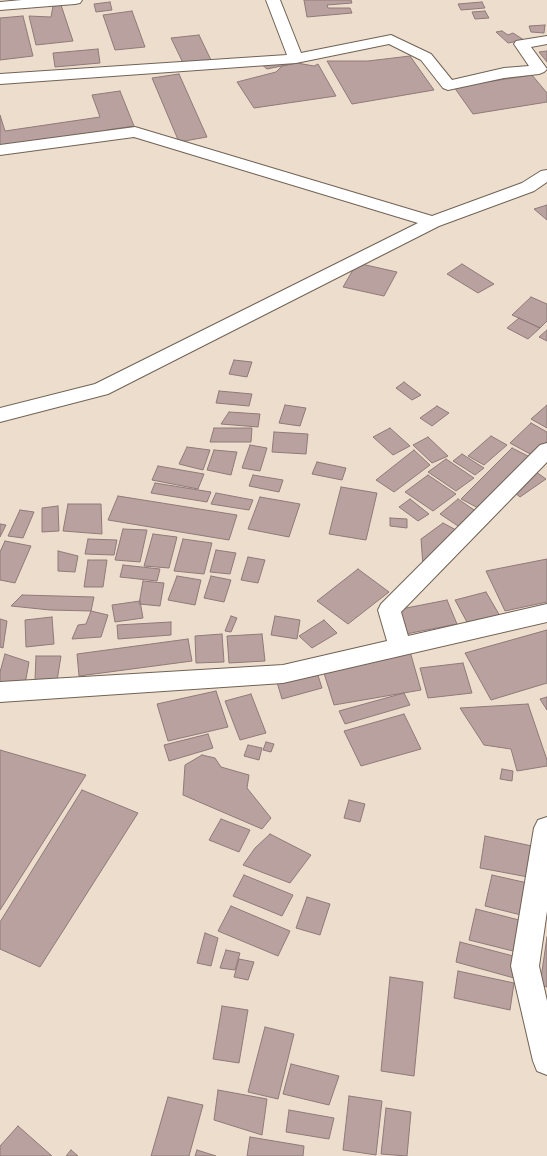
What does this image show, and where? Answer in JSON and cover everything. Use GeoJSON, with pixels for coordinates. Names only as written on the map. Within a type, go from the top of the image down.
{"type":"FeatureCollection","features":[{"type":"Feature","properties":{"kind":"street"},"geometry":{"type":"LineString","coordinates":[[0,6],[75,0]]}},
{"type":"Feature","properties":{"kind":"street"},"geometry":{"type":"LineString","coordinates":[[272,0],[296,59]]}},
{"type":"Feature","properties":{"kind":"street"},"geometry":{"type":"LineString","coordinates":[[0,79],[296,59],[391,39],[426,57],[448,85],[504,73],[543,73]]}},
{"type":"Feature","properties":{"kind":"street"},"geometry":{"type":"LineString","coordinates":[[543,73],[521,44],[547,40]]}},
{"type":"Feature","properties":{"kind":"street"},"geometry":{"type":"LineString","coordinates":[[0,150],[135,132],[433,222]]}},
{"type":"Feature","properties":{"kind":"street"},"geometry":{"type":"LineString","coordinates":[[0,415],[101,389],[433,222],[528,187],[547,175]]}},
{"type":"Feature","properties":{"kind":"street"},"geometry":{"type":"LineString","coordinates":[[400,647],[389,610],[547,450]]}},
{"type":"Feature","properties":{"kind":"street"},"geometry":{"type":"LineString","coordinates":[[0,692],[283,674],[547,613]]}},
{"type":"Feature","properties":{"kind":"street"},"geometry":{"type":"LineString","coordinates":[[547,828],[525,966],[547,1061]]}},
{"type":"Feature","properties":{"kind":"building"},"geometry":{"type":"Polygon","coordinates":[[[304,0],[351,0],[352,3],[327,5],[328,8],[350,8],[352,13],[307,17],[304,0]]]}},
{"type":"Feature","properties":{"kind":"building"},"geometry":{"type":"Polygon","coordinates":[[[110,2],[112,10],[96,12],[94,4],[110,2]]]}},
{"type":"Feature","properties":{"kind":"building"},"geometry":{"type":"Polygon","coordinates":[[[482,2],[485,8],[461,10],[458,4],[482,2]]]}},
{"type":"Feature","properties":{"kind":"building"},"geometry":{"type":"Polygon","coordinates":[[[61,5],[73,41],[36,45],[29,16],[51,17],[53,6],[61,5]]]}},
{"type":"Feature","properties":{"kind":"building"},"geometry":{"type":"Polygon","coordinates":[[[132,11],[145,47],[115,50],[103,15],[132,11]]]}},
{"type":"Feature","properties":{"kind":"building"},"geometry":{"type":"Polygon","coordinates":[[[485,11],[489,18],[475,19],[472,12],[485,11]]]}},
{"type":"Feature","properties":{"kind":"building"},"geometry":{"type":"Polygon","coordinates":[[[23,16],[33,56],[0,60],[0,18],[23,16]]]}},
{"type":"Feature","properties":{"kind":"building"},"geometry":{"type":"Polygon","coordinates":[[[545,25],[544,33],[531,32],[529,26],[545,25]]]}},
{"type":"Feature","properties":{"kind":"building"},"geometry":{"type":"Polygon","coordinates":[[[502,31],[508,35],[513,33],[524,40],[508,43],[496,32],[502,31]]]}},
{"type":"Feature","properties":{"kind":"building"},"geometry":{"type":"Polygon","coordinates":[[[199,35],[211,60],[183,63],[171,38],[199,35]]]}},
{"type":"Feature","properties":{"kind":"building"},"geometry":{"type":"Polygon","coordinates":[[[98,49],[100,63],[55,67],[53,53],[98,49]]]}},
{"type":"Feature","properties":{"kind":"building"},"geometry":{"type":"Polygon","coordinates":[[[547,51],[547,62],[539,52],[547,51]]]}},
{"type":"Feature","properties":{"kind":"building"},"geometry":{"type":"Polygon","coordinates":[[[410,56],[434,90],[352,104],[327,61],[368,61],[410,56]]]}},
{"type":"Feature","properties":{"kind":"building"},"geometry":{"type":"Polygon","coordinates":[[[294,61],[301,62],[267,69],[261,64],[294,61]]]}},
{"type":"Feature","properties":{"kind":"building"},"geometry":{"type":"Polygon","coordinates":[[[297,63],[314,66],[318,64],[336,96],[254,108],[237,82],[276,72],[282,66],[297,63]]]}},
{"type":"Feature","properties":{"kind":"building"},"geometry":{"type":"Polygon","coordinates":[[[179,74],[207,137],[179,142],[152,78],[179,74]]]}},
{"type":"Feature","properties":{"kind":"building"},"geometry":{"type":"Polygon","coordinates":[[[532,75],[547,93],[547,102],[473,114],[454,87],[532,75]]]}},
{"type":"Feature","properties":{"kind":"building"},"geometry":{"type":"Polygon","coordinates":[[[120,91],[134,126],[107,130],[109,133],[0,145],[0,115],[5,131],[100,117],[92,95],[120,91]]]}},
{"type":"Feature","properties":{"kind":"building"},"geometry":{"type":"Polygon","coordinates":[[[547,205],[547,220],[534,209],[547,205]]]}},
{"type":"Feature","properties":{"kind":"building"},"geometry":{"type":"Polygon","coordinates":[[[357,263],[397,272],[384,296],[343,287],[357,263]]]}},
{"type":"Feature","properties":{"kind":"building"},"geometry":{"type":"Polygon","coordinates":[[[462,264],[494,284],[478,293],[447,274],[462,264]]]}},
{"type":"Feature","properties":{"kind":"building"},"geometry":{"type":"Polygon","coordinates":[[[531,297],[547,304],[547,321],[540,328],[512,315],[531,297]]]}},
{"type":"Feature","properties":{"kind":"building"},"geometry":{"type":"Polygon","coordinates":[[[519,318],[540,328],[528,339],[507,328],[519,318]]]}},
{"type":"Feature","properties":{"kind":"building"},"geometry":{"type":"Polygon","coordinates":[[[547,330],[547,341],[539,337],[547,330]]]}},
{"type":"Feature","properties":{"kind":"building"},"geometry":{"type":"Polygon","coordinates":[[[234,360],[252,362],[247,377],[229,374],[234,360]]]}},
{"type":"Feature","properties":{"kind":"building"},"geometry":{"type":"Polygon","coordinates":[[[404,382],[421,395],[412,400],[396,388],[404,382]]]}},
{"type":"Feature","properties":{"kind":"building"},"geometry":{"type":"Polygon","coordinates":[[[219,391],[252,394],[249,406],[216,403],[219,391]]]}},
{"type":"Feature","properties":{"kind":"building"},"geometry":{"type":"Polygon","coordinates":[[[285,405],[306,408],[300,426],[279,423],[285,405]]]}},
{"type":"Feature","properties":{"kind":"building"},"geometry":{"type":"Polygon","coordinates":[[[547,405],[547,428],[531,419],[547,405]]]}},
{"type":"Feature","properties":{"kind":"building"},"geometry":{"type":"Polygon","coordinates":[[[437,406],[449,413],[432,426],[420,418],[437,406]]]}},
{"type":"Feature","properties":{"kind":"building"},"geometry":{"type":"Polygon","coordinates":[[[229,412],[260,414],[258,427],[221,424],[229,412]]]}},
{"type":"Feature","properties":{"kind":"building"},"geometry":{"type":"Polygon","coordinates":[[[531,423],[547,432],[547,442],[532,455],[510,443],[531,423]]]}},
{"type":"Feature","properties":{"kind":"building"},"geometry":{"type":"Polygon","coordinates":[[[214,428],[252,428],[251,442],[210,442],[214,428]]]}},
{"type":"Feature","properties":{"kind":"building"},"geometry":{"type":"Polygon","coordinates":[[[390,428],[410,446],[393,455],[373,437],[390,428]]]}},
{"type":"Feature","properties":{"kind":"building"},"geometry":{"type":"Polygon","coordinates":[[[274,432],[308,434],[306,454],[272,452],[274,432]]]}},
{"type":"Feature","properties":{"kind":"building"},"geometry":{"type":"Polygon","coordinates":[[[491,436],[507,445],[484,465],[468,456],[491,436]]]}},
{"type":"Feature","properties":{"kind":"building"},"geometry":{"type":"Polygon","coordinates":[[[428,437],[448,456],[432,463],[413,445],[428,437]]]}},
{"type":"Feature","properties":{"kind":"building"},"geometry":{"type":"Polygon","coordinates":[[[250,445],[267,448],[260,471],[242,468],[250,445]]]}},
{"type":"Feature","properties":{"kind":"building"},"geometry":{"type":"Polygon","coordinates":[[[187,447],[210,450],[203,470],[179,464],[187,447]]]}},
{"type":"Feature","properties":{"kind":"building"},"geometry":{"type":"Polygon","coordinates":[[[512,448],[532,458],[482,510],[461,499],[512,448]]]}},
{"type":"Feature","properties":{"kind":"building"},"geometry":{"type":"Polygon","coordinates":[[[214,450],[237,452],[231,475],[207,470],[214,450]]]}},
{"type":"Feature","properties":{"kind":"building"},"geometry":{"type":"Polygon","coordinates":[[[414,450],[430,465],[394,492],[376,480],[414,450]]]}},
{"type":"Feature","properties":{"kind":"building"},"geometry":{"type":"Polygon","coordinates":[[[462,454],[484,468],[475,475],[453,461],[462,454]]]}},
{"type":"Feature","properties":{"kind":"building"},"geometry":{"type":"Polygon","coordinates":[[[446,459],[474,478],[456,491],[428,472],[446,459]]]}},
{"type":"Feature","properties":{"kind":"building"},"geometry":{"type":"Polygon","coordinates":[[[317,462],[346,468],[342,480],[312,474],[317,462]]]}},
{"type":"Feature","properties":{"kind":"building"},"geometry":{"type":"Polygon","coordinates":[[[158,466],[204,474],[198,489],[152,480],[158,466]]]}},
{"type":"Feature","properties":{"kind":"building"},"geometry":{"type":"Polygon","coordinates":[[[536,472],[546,479],[520,497],[510,489],[536,472]]]}},
{"type":"Feature","properties":{"kind":"building"},"geometry":{"type":"Polygon","coordinates":[[[253,475],[283,480],[279,492],[249,486],[253,475]]]}},
{"type":"Feature","properties":{"kind":"building"},"geometry":{"type":"Polygon","coordinates":[[[428,475],[456,494],[433,511],[405,492],[428,475]]]}},
{"type":"Feature","properties":{"kind":"building"},"geometry":{"type":"Polygon","coordinates":[[[155,483],[211,492],[207,502],[151,493],[155,483]]]}},
{"type":"Feature","properties":{"kind":"building"},"geometry":{"type":"Polygon","coordinates":[[[341,487],[377,493],[366,540],[329,534],[341,487]]]}},
{"type":"Feature","properties":{"kind":"building"},"geometry":{"type":"Polygon","coordinates":[[[216,493],[253,500],[249,510],[211,504],[216,493]]]}},
{"type":"Feature","properties":{"kind":"building"},"geometry":{"type":"Polygon","coordinates":[[[118,496],[237,515],[229,540],[108,520],[118,496]]]}},
{"type":"Feature","properties":{"kind":"building"},"geometry":{"type":"Polygon","coordinates":[[[260,497],[300,504],[289,537],[248,529],[260,497]]]}},
{"type":"Feature","properties":{"kind":"building"},"geometry":{"type":"Polygon","coordinates":[[[410,499],[429,514],[418,521],[399,507],[410,499]]]}},
{"type":"Feature","properties":{"kind":"building"},"geometry":{"type":"Polygon","coordinates":[[[458,499],[480,514],[461,528],[440,514],[458,499]]]}},
{"type":"Feature","properties":{"kind":"building"},"geometry":{"type":"Polygon","coordinates":[[[68,504],[101,504],[102,534],[63,531],[68,504]]]}},
{"type":"Feature","properties":{"kind":"building"},"geometry":{"type":"Polygon","coordinates":[[[58,506],[59,531],[42,532],[42,508],[58,506]]]}},
{"type":"Feature","properties":{"kind":"building"},"geometry":{"type":"Polygon","coordinates":[[[20,510],[34,512],[23,538],[8,536],[20,510]]]}},
{"type":"Feature","properties":{"kind":"building"},"geometry":{"type":"Polygon","coordinates":[[[390,518],[407,519],[407,528],[390,526],[390,518]]]}},
{"type":"Feature","properties":{"kind":"building"},"geometry":{"type":"Polygon","coordinates":[[[443,523],[458,531],[423,566],[421,539],[443,523]]]}},
{"type":"Feature","properties":{"kind":"building"},"geometry":{"type":"Polygon","coordinates":[[[0,524],[6,525],[0,537],[0,524]]]}},
{"type":"Feature","properties":{"kind":"building"},"geometry":{"type":"Polygon","coordinates":[[[123,529],[147,530],[140,562],[115,560],[123,529]]]}},
{"type":"Feature","properties":{"kind":"building"},"geometry":{"type":"Polygon","coordinates":[[[153,534],[177,537],[169,568],[144,566],[153,534]]]}},
{"type":"Feature","properties":{"kind":"building"},"geometry":{"type":"Polygon","coordinates":[[[88,539],[117,540],[114,555],[85,554],[88,539]]]}},
{"type":"Feature","properties":{"kind":"building"},"geometry":{"type":"Polygon","coordinates":[[[183,539],[212,543],[204,574],[174,571],[183,539]]]}},
{"type":"Feature","properties":{"kind":"building"},"geometry":{"type":"Polygon","coordinates":[[[5,541],[31,546],[15,583],[0,580],[0,552],[5,541]]]}},
{"type":"Feature","properties":{"kind":"building"},"geometry":{"type":"Polygon","coordinates":[[[216,550],[236,553],[230,574],[210,572],[216,550]]]}},
{"type":"Feature","properties":{"kind":"building"},"geometry":{"type":"Polygon","coordinates":[[[58,551],[78,556],[75,572],[58,571],[58,551]]]}},
{"type":"Feature","properties":{"kind":"building"},"geometry":{"type":"Polygon","coordinates":[[[248,557],[265,560],[258,583],[241,580],[248,557]]]}},
{"type":"Feature","properties":{"kind":"building"},"geometry":{"type":"Polygon","coordinates":[[[547,559],[547,602],[505,611],[486,571],[547,559]]]}},
{"type":"Feature","properties":{"kind":"building"},"geometry":{"type":"Polygon","coordinates":[[[88,560],[107,560],[103,587],[84,587],[88,560]]]}},
{"type":"Feature","properties":{"kind":"building"},"geometry":{"type":"Polygon","coordinates":[[[123,565],[160,569],[157,581],[120,577],[123,565]]]}},
{"type":"Feature","properties":{"kind":"building"},"geometry":{"type":"Polygon","coordinates":[[[358,569],[389,592],[348,624],[317,601],[358,569]]]}},
{"type":"Feature","properties":{"kind":"building"},"geometry":{"type":"Polygon","coordinates":[[[177,576],[201,580],[195,605],[168,600],[177,576]]]}},
{"type":"Feature","properties":{"kind":"building"},"geometry":{"type":"Polygon","coordinates":[[[211,576],[231,580],[224,602],[204,598],[211,576]]]}},
{"type":"Feature","properties":{"kind":"building"},"geometry":{"type":"Polygon","coordinates":[[[143,581],[164,583],[160,606],[139,604],[143,581]]]}},
{"type":"Feature","properties":{"kind":"building"},"geometry":{"type":"Polygon","coordinates":[[[486,592],[500,616],[468,624],[455,600],[486,592]]]}},
{"type":"Feature","properties":{"kind":"building"},"geometry":{"type":"Polygon","coordinates":[[[22,595],[94,597],[91,611],[50,610],[11,606],[22,595]]]}},
{"type":"Feature","properties":{"kind":"building"},"geometry":{"type":"Polygon","coordinates":[[[447,600],[457,624],[406,634],[396,610],[447,600]]]}},
{"type":"Feature","properties":{"kind":"building"},"geometry":{"type":"Polygon","coordinates":[[[140,601],[143,618],[115,622],[112,605],[140,601]]]}},
{"type":"Feature","properties":{"kind":"building"},"geometry":{"type":"Polygon","coordinates":[[[91,611],[108,615],[101,637],[72,639],[78,625],[86,624],[91,611]]]}},
{"type":"Feature","properties":{"kind":"building"},"geometry":{"type":"Polygon","coordinates":[[[231,616],[237,618],[231,632],[225,631],[231,616]]]}},
{"type":"Feature","properties":{"kind":"building"},"geometry":{"type":"Polygon","coordinates":[[[275,616],[300,620],[297,639],[271,635],[275,616]]]}},
{"type":"Feature","properties":{"kind":"building"},"geometry":{"type":"Polygon","coordinates":[[[52,617],[54,644],[26,647],[25,620],[52,617]]]}},
{"type":"Feature","properties":{"kind":"building"},"geometry":{"type":"Polygon","coordinates":[[[0,619],[7,621],[3,648],[0,647],[0,619]]]}},
{"type":"Feature","properties":{"kind":"building"},"geometry":{"type":"Polygon","coordinates":[[[324,620],[337,633],[312,648],[299,636],[324,620]]]}},
{"type":"Feature","properties":{"kind":"building"},"geometry":{"type":"Polygon","coordinates":[[[171,622],[171,635],[118,639],[117,625],[171,622]]]}},
{"type":"Feature","properties":{"kind":"building"},"geometry":{"type":"Polygon","coordinates":[[[547,630],[547,683],[491,700],[465,653],[547,630]]]}},
{"type":"Feature","properties":{"kind":"building"},"geometry":{"type":"Polygon","coordinates":[[[222,634],[224,662],[196,663],[195,636],[222,634]]]}},
{"type":"Feature","properties":{"kind":"building"},"geometry":{"type":"Polygon","coordinates":[[[262,634],[265,661],[229,663],[227,636],[262,634]]]}},
{"type":"Feature","properties":{"kind":"building"},"geometry":{"type":"Polygon","coordinates":[[[188,639],[192,661],[79,676],[77,654],[188,639]]]}},
{"type":"Feature","properties":{"kind":"building"},"geometry":{"type":"Polygon","coordinates":[[[409,648],[421,690],[334,705],[323,670],[409,648]]]}},
{"type":"Feature","properties":{"kind":"building"},"geometry":{"type":"Polygon","coordinates":[[[5,654],[29,662],[24,690],[0,686],[0,672],[5,654]]]}},
{"type":"Feature","properties":{"kind":"building"},"geometry":{"type":"Polygon","coordinates":[[[36,656],[61,656],[57,681],[35,680],[36,656]]]}},
{"type":"Feature","properties":{"kind":"building"},"geometry":{"type":"Polygon","coordinates":[[[463,663],[472,693],[428,698],[420,668],[463,663]]]}},
{"type":"Feature","properties":{"kind":"building"},"geometry":{"type":"Polygon","coordinates":[[[316,669],[322,688],[282,699],[276,679],[316,669]]]}},
{"type":"Feature","properties":{"kind":"building"},"geometry":{"type":"Polygon","coordinates":[[[216,691],[228,727],[168,741],[157,704],[216,691]]]}},
{"type":"Feature","properties":{"kind":"building"},"geometry":{"type":"Polygon","coordinates":[[[404,693],[410,705],[345,724],[339,711],[404,693]]]}},
{"type":"Feature","properties":{"kind":"building"},"geometry":{"type":"Polygon","coordinates":[[[251,694],[266,733],[240,740],[225,701],[251,694]]]}},
{"type":"Feature","properties":{"kind":"building"},"geometry":{"type":"Polygon","coordinates":[[[547,697],[547,710],[540,699],[547,697]]]}},
{"type":"Feature","properties":{"kind":"building"},"geometry":{"type":"Polygon","coordinates":[[[528,704],[547,760],[547,766],[517,771],[511,749],[484,745],[460,708],[528,704]]]}},
{"type":"Feature","properties":{"kind":"building"},"geometry":{"type":"Polygon","coordinates":[[[404,714],[421,749],[361,766],[344,731],[404,714]]]}},
{"type":"Feature","properties":{"kind":"building"},"geometry":{"type":"Polygon","coordinates":[[[208,734],[213,748],[169,761],[164,745],[208,734]]]}},
{"type":"Feature","properties":{"kind":"building"},"geometry":{"type":"Polygon","coordinates":[[[266,742],[274,744],[271,752],[263,750],[266,742]]]}},
{"type":"Feature","properties":{"kind":"building"},"geometry":{"type":"Polygon","coordinates":[[[248,745],[262,748],[259,760],[244,756],[248,745]]]}},
{"type":"Feature","properties":{"kind":"building"},"geometry":{"type":"Polygon","coordinates":[[[0,750],[86,775],[0,910],[0,750]]]}},
{"type":"Feature","properties":{"kind":"building"},"geometry":{"type":"Polygon","coordinates":[[[202,755],[215,758],[221,767],[249,775],[247,788],[271,818],[262,829],[183,795],[185,765],[202,755]]]}},
{"type":"Feature","properties":{"kind":"building"},"geometry":{"type":"Polygon","coordinates":[[[502,769],[513,771],[512,781],[500,779],[502,769]]]}},
{"type":"Feature","properties":{"kind":"building"},"geometry":{"type":"Polygon","coordinates":[[[82,790],[138,813],[40,967],[0,949],[0,922],[82,790]]]}},
{"type":"Feature","properties":{"kind":"building"},"geometry":{"type":"Polygon","coordinates":[[[349,800],[365,804],[360,822],[344,818],[349,800]]]}},
{"type":"Feature","properties":{"kind":"building"},"geometry":{"type":"Polygon","coordinates":[[[221,819],[250,830],[239,852],[209,840],[221,819]]]}},
{"type":"Feature","properties":{"kind":"building"},"geometry":{"type":"Polygon","coordinates":[[[270,834],[311,855],[290,883],[243,865],[255,848],[270,834]]]}},
{"type":"Feature","properties":{"kind":"building"},"geometry":{"type":"Polygon","coordinates":[[[485,836],[532,846],[528,877],[480,868],[485,836]]]}},
{"type":"Feature","properties":{"kind":"building"},"geometry":{"type":"Polygon","coordinates":[[[244,875],[293,895],[282,916],[233,896],[244,875]]]}},
{"type":"Feature","properties":{"kind":"building"},"geometry":{"type":"Polygon","coordinates":[[[492,875],[532,884],[525,916],[485,906],[492,875]]]}},
{"type":"Feature","properties":{"kind":"building"},"geometry":{"type":"Polygon","coordinates":[[[307,897],[330,904],[320,935],[296,928],[307,897]]]}},
{"type":"Feature","properties":{"kind":"building"},"geometry":{"type":"Polygon","coordinates":[[[231,906],[290,931],[278,956],[218,931],[231,906]]]}},
{"type":"Feature","properties":{"kind":"building"},"geometry":{"type":"Polygon","coordinates":[[[476,909],[523,921],[517,952],[469,940],[476,909]]]}},
{"type":"Feature","properties":{"kind":"building"},"geometry":{"type":"Polygon","coordinates":[[[205,933],[218,938],[211,966],[197,963],[205,933]]]}},
{"type":"Feature","properties":{"kind":"building"},"geometry":{"type":"Polygon","coordinates":[[[547,937],[547,987],[540,985],[547,937]]]}},
{"type":"Feature","properties":{"kind":"building"},"geometry":{"type":"Polygon","coordinates":[[[460,942],[517,957],[514,978],[456,962],[460,942]]]}},
{"type":"Feature","properties":{"kind":"building"},"geometry":{"type":"Polygon","coordinates":[[[226,950],[240,953],[235,970],[220,968],[226,950]]]}},
{"type":"Feature","properties":{"kind":"building"},"geometry":{"type":"Polygon","coordinates":[[[239,959],[254,962],[248,980],[234,977],[239,959]]]}},
{"type":"Feature","properties":{"kind":"building"},"geometry":{"type":"Polygon","coordinates":[[[458,971],[514,983],[510,1010],[454,998],[458,971]]]}},
{"type":"Feature","properties":{"kind":"building"},"geometry":{"type":"Polygon","coordinates":[[[390,977],[423,982],[414,1076],[381,1071],[390,977]]]}},
{"type":"Feature","properties":{"kind":"building"},"geometry":{"type":"Polygon","coordinates":[[[222,1006],[248,1010],[239,1063],[213,1059],[222,1006]]]}},
{"type":"Feature","properties":{"kind":"building"},"geometry":{"type":"Polygon","coordinates":[[[265,1027],[294,1034],[278,1099],[248,1092],[265,1027]]]}},
{"type":"Feature","properties":{"kind":"building"},"geometry":{"type":"Polygon","coordinates":[[[291,1064],[339,1076],[329,1105],[283,1094],[291,1064]]]}},
{"type":"Feature","properties":{"kind":"building"},"geometry":{"type":"Polygon","coordinates":[[[218,1090],[267,1099],[262,1135],[214,1120],[218,1090]]]}},
{"type":"Feature","properties":{"kind":"building"},"geometry":{"type":"Polygon","coordinates":[[[349,1096],[382,1101],[376,1155],[343,1150],[349,1096]]]}},
{"type":"Feature","properties":{"kind":"building"},"geometry":{"type":"Polygon","coordinates":[[[168,1097],[203,1105],[189,1156],[151,1156],[168,1097]]]}},
{"type":"Feature","properties":{"kind":"building"},"geometry":{"type":"Polygon","coordinates":[[[386,1108],[411,1112],[407,1156],[381,1154],[386,1108]]]}},
{"type":"Feature","properties":{"kind":"building"},"geometry":{"type":"Polygon","coordinates":[[[289,1110],[334,1118],[329,1139],[286,1132],[289,1110]]]}},
{"type":"Feature","properties":{"kind":"building"},"geometry":{"type":"Polygon","coordinates":[[[18,1126],[52,1156],[0,1156],[0,1146],[18,1126]]]}},
{"type":"Feature","properties":{"kind":"building"},"geometry":{"type":"Polygon","coordinates":[[[250,1137],[304,1146],[303,1156],[247,1156],[250,1137]]]}},
{"type":"Feature","properties":{"kind":"building"},"geometry":{"type":"Polygon","coordinates":[[[71,1150],[78,1156],[66,1156],[71,1150]]]}},
{"type":"Feature","properties":{"kind":"building"},"geometry":{"type":"Polygon","coordinates":[[[197,1150],[216,1156],[195,1156],[197,1150]]]}}]}
